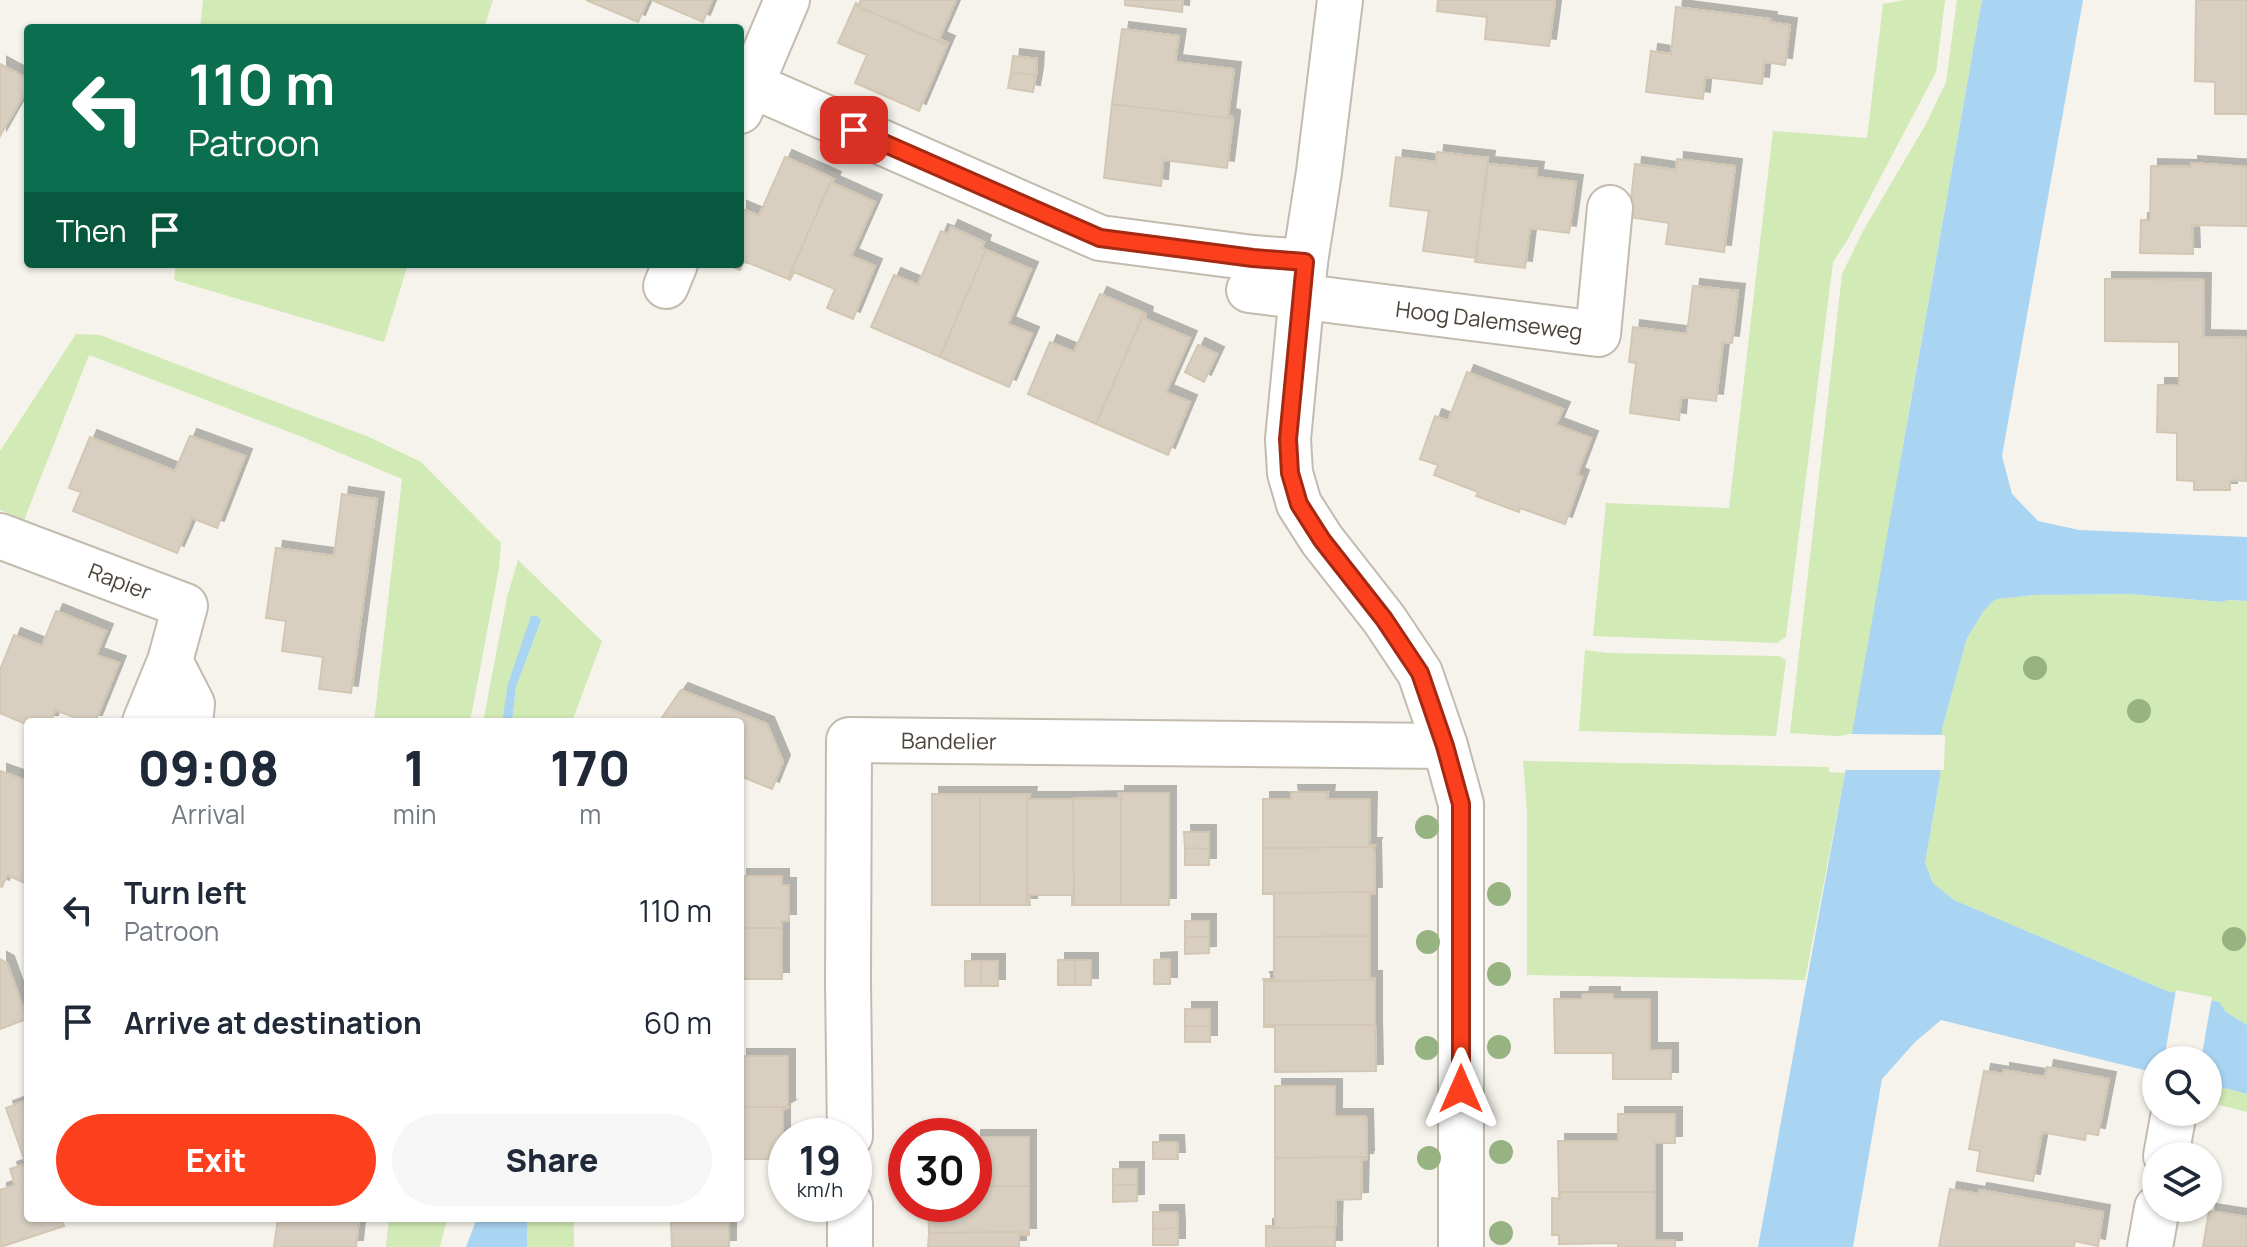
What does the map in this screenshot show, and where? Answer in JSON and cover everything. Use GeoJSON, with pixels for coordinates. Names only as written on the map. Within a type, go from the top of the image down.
{"type":"FeatureCollection","features":[{"type":"Feature","properties":{"kind":"street"},"geometry":{"type":"LineString","coordinates":[[787,0],[746,98],[1100,238],[1253,258],[1303,279]]}},
{"type":"Feature","properties":{"kind":"street"},"geometry":{"type":"LineString","coordinates":[[1340,0],[1303,279],[1288,439],[1290,473],[1299,504],[1322,540],[1384,619],[1420,673],[1461,804],[1461,1247]]}},
{"type":"Feature","properties":{"kind":"street","name":"Hoog Dalemseweg"},"geometry":{"type":"LineString","coordinates":[[1249,290],[1303,279],[1598,334],[1610,208]]}},
{"type":"Feature","properties":{"kind":"street","name":"Rapier"},"geometry":{"type":"LineString","coordinates":[[0,536],[185,606],[170,661],[147,718]]}},
{"type":"Feature","properties":{"kind":"street"},"geometry":{"type":"LineString","coordinates":[[170,661],[192,704],[190,718]]}},
{"type":"Feature","properties":{"kind":"street","name":"Bandelier"},"geometry":{"type":"LineString","coordinates":[[850,1118],[849,740],[1445,746]]}},
{"type":"Feature","properties":{"kind":"street"},"geometry":{"type":"LineString","coordinates":[[850,1222],[850,1247]]}},
{"type":"Feature","properties":{"kind":"street"},"geometry":{"type":"LineString","coordinates":[[2150,1247],[2154,1222]]}},
{"type":"Feature","properties":{"kind":"green space"},"geometry":{"type":"Polygon","coordinates":[[[203,0],[493,0],[485,24],[200,24],[203,0]]]}},
{"type":"Feature","properties":{"kind":"green space"},"geometry":{"type":"Polygon","coordinates":[[[1905,0],[1945,0],[1936,72],[1833,262],[1786,637],[1777,643],[1593,636],[1606,503],[1729,508],[1773,131],[1867,138],[1883,4],[1905,0]]]}},
{"type":"Feature","properties":{"kind":"green space"},"geometry":{"type":"Polygon","coordinates":[[[1957,0],[1982,0],[1905,433],[1856,734],[1790,733],[1842,274],[1863,231],[1926,124],[1946,82],[1957,0]]]}},
{"type":"Feature","properties":{"kind":"green space"},"geometry":{"type":"Polygon","coordinates":[[[176,268],[407,268],[384,342],[174,280],[176,268]]]}},
{"type":"Feature","properties":{"kind":"green space"},"geometry":{"type":"Polygon","coordinates":[[[76,334],[100,335],[369,437],[421,462],[501,543],[471,718],[374,718],[402,479],[89,355],[24,520],[0,510],[0,451],[76,334]]]}},
{"type":"Feature","properties":{"kind":"green space"},"geometry":{"type":"Polygon","coordinates":[[[518,560],[602,641],[573,718],[512,718],[516,687],[541,620],[502,718],[484,718],[507,597],[518,560]]]}},
{"type":"Feature","properties":{"kind":"green space"},"geometry":{"type":"Polygon","coordinates":[[[2129,594],[2222,602],[2247,601],[2247,1025],[2226,1012],[2218,1002],[2167,991],[1954,900],[1933,883],[1925,863],[1940,777],[1942,729],[1967,638],[1983,612],[1998,599],[2034,595],[2129,594]]]}},
{"type":"Feature","properties":{"kind":"green space"},"geometry":{"type":"Polygon","coordinates":[[[1585,650],[1779,656],[1786,660],[1776,736],[1579,731],[1585,650]]]}},
{"type":"Feature","properties":{"kind":"green space"},"geometry":{"type":"Polygon","coordinates":[[[1523,761],[1829,767],[1829,772],[1845,773],[1805,980],[1527,975],[1527,811],[1523,761]]]}},
{"type":"Feature","properties":{"kind":"green space"},"geometry":{"type":"Polygon","coordinates":[[[2222,1088],[2247,1094],[2247,1112],[2222,1106],[2222,1088]]]}},
{"type":"Feature","properties":{"kind":"green space"},"geometry":{"type":"Polygon","coordinates":[[[389,1222],[446,1222],[440,1247],[386,1247],[389,1222]]]}},
{"type":"Feature","properties":{"kind":"green space"},"geometry":{"type":"Polygon","coordinates":[[[527,1222],[574,1222],[574,1247],[527,1247],[527,1222]]]}},
{"type":"Feature","properties":{"kind":"water"},"geometry":{"type":"Polygon","coordinates":[[[1982,0],[2083,0],[2002,456],[2012,494],[2038,521],[2079,530],[2247,537],[2247,601],[2222,602],[2129,594],[2034,595],[1993,601],[1967,638],[1942,729],[1940,777],[1925,863],[1933,883],[1954,900],[2167,991],[2219,1002],[2226,1012],[2247,1025],[2247,1094],[2222,1088],[2222,1046],[2142,1046],[2142,1070],[1941,1020],[1915,1042],[1882,1079],[1853,1247],[1758,1247],[1982,0]]]}},
{"type":"Feature","properties":{"kind":"water"},"geometry":{"type":"Polygon","coordinates":[[[531,616],[537,616],[541,620],[516,687],[512,718],[503,718],[508,684],[531,616]]]}},
{"type":"Feature","properties":{"kind":"water"},"geometry":{"type":"Polygon","coordinates":[[[475,1222],[527,1222],[527,1247],[466,1247],[475,1222]]]}},
{"type":"Feature","properties":{"kind":"pier"},"geometry":{"type":"Polygon","coordinates":[[[1847,734],[1945,735],[1944,770],[1841,770],[1847,734]]]}},
{"type":"Feature","properties":{"kind":"pier"},"geometry":{"type":"Polygon","coordinates":[[[2176,990],[2212,997],[2203,1046],[2166,1046],[2176,990]]]}},
{"type":"Feature","properties":{"kind":"building"},"geometry":{"type":"Polygon","coordinates":[[[586,0],[648,0],[638,22],[586,0]]]}},
{"type":"Feature","properties":{"kind":"building"},"geometry":{"type":"Polygon","coordinates":[[[652,0],[712,0],[703,22],[652,0]]]}},
{"type":"Feature","properties":{"kind":"building"},"geometry":{"type":"Polygon","coordinates":[[[862,0],[956,0],[939,39],[947,45],[855,5],[860,5],[862,0]]]}},
{"type":"Feature","properties":{"kind":"building"},"geometry":{"type":"Polygon","coordinates":[[[1125,0],[1183,0],[1182,12],[1125,5],[1125,0]]]}},
{"type":"Feature","properties":{"kind":"building"},"geometry":{"type":"Polygon","coordinates":[[[1438,0],[1555,0],[1549,46],[1485,39],[1487,17],[1437,11],[1438,0]]]}},
{"type":"Feature","properties":{"kind":"building"},"geometry":{"type":"Polygon","coordinates":[[[2196,0],[2247,0],[2247,114],[2215,114],[2215,82],[2195,81],[2196,0]]]}},
{"type":"Feature","properties":{"kind":"building"},"geometry":{"type":"Polygon","coordinates":[[[855,5],[947,45],[919,111],[855,83],[867,55],[838,43],[855,5]]]}},
{"type":"Feature","properties":{"kind":"building"},"geometry":{"type":"Polygon","coordinates":[[[1676,7],[1770,19],[1769,22],[1790,25],[1785,65],[1764,62],[1762,84],[1705,77],[1703,99],[1646,92],[1651,51],[1671,54],[1676,7]]]}},
{"type":"Feature","properties":{"kind":"building"},"geometry":{"type":"Polygon","coordinates":[[[1122,29],[1179,36],[1175,62],[1234,69],[1228,116],[1233,119],[1112,104],[1122,29]]]}},
{"type":"Feature","properties":{"kind":"building"},"geometry":{"type":"Polygon","coordinates":[[[1013,56],[1037,59],[1036,75],[1011,72],[1013,56]]]}},
{"type":"Feature","properties":{"kind":"building"},"geometry":{"type":"Polygon","coordinates":[[[0,64],[24,77],[24,94],[0,136],[0,64]]]}},
{"type":"Feature","properties":{"kind":"building"},"geometry":{"type":"Polygon","coordinates":[[[1011,72],[1036,75],[1033,92],[1008,88],[1011,72]]]}},
{"type":"Feature","properties":{"kind":"building"},"geometry":{"type":"Polygon","coordinates":[[[1112,104],[1233,119],[1227,168],[1163,160],[1161,186],[1104,178],[1112,104]]]}},
{"type":"Feature","properties":{"kind":"building"},"geometry":{"type":"Polygon","coordinates":[[[1437,152],[1488,158],[1476,258],[1423,251],[1429,211],[1390,206],[1396,157],[1436,162],[1437,152]]]}},
{"type":"Feature","properties":{"kind":"building"},"geometry":{"type":"Polygon","coordinates":[[[785,157],[832,178],[788,279],[744,261],[744,210],[759,216],[785,157]]]}},
{"type":"Feature","properties":{"kind":"building"},"geometry":{"type":"Polygon","coordinates":[[[1677,159],[1735,166],[1724,252],[1666,244],[1669,223],[1629,217],[1635,164],[1676,170],[1677,159]]]}},
{"type":"Feature","properties":{"kind":"building"},"geometry":{"type":"Polygon","coordinates":[[[2191,163],[2247,167],[2247,226],[2192,225],[2193,254],[2140,253],[2141,220],[2150,220],[2151,166],[2191,167],[2191,163]]]}},
{"type":"Feature","properties":{"kind":"building"},"geometry":{"type":"Polygon","coordinates":[[[1488,164],[1537,169],[1536,177],[1576,182],[1569,233],[1530,228],[1525,268],[1475,262],[1488,164]]]}},
{"type":"Feature","properties":{"kind":"building"},"geometry":{"type":"Polygon","coordinates":[[[832,178],[832,183],[875,202],[851,256],[875,266],[853,319],[827,308],[835,289],[794,272],[788,279],[832,178]]]}},
{"type":"Feature","properties":{"kind":"building"},"geometry":{"type":"Polygon","coordinates":[[[951,227],[984,242],[982,248],[986,250],[940,357],[871,327],[894,275],[918,285],[941,231],[948,234],[951,227]]]}},
{"type":"Feature","properties":{"kind":"building"},"geometry":{"type":"Polygon","coordinates":[[[986,250],[1031,269],[1008,324],[1032,334],[1009,387],[940,357],[986,250]]]}},
{"type":"Feature","properties":{"kind":"building"},"geometry":{"type":"Polygon","coordinates":[[[2105,279],[2204,280],[2203,337],[2247,338],[2246,481],[2230,480],[2230,490],[2194,490],[2194,481],[2177,480],[2177,433],[2157,432],[2158,385],[2179,385],[2179,342],[2105,341],[2105,279]]]}},
{"type":"Feature","properties":{"kind":"building"},"geometry":{"type":"Polygon","coordinates":[[[1693,286],[1738,291],[1732,343],[1723,342],[1716,401],[1681,397],[1679,420],[1630,413],[1636,363],[1629,362],[1633,327],[1687,334],[1693,286]]]}},
{"type":"Feature","properties":{"kind":"building"},"geometry":{"type":"Polygon","coordinates":[[[1100,294],[1144,313],[1096,424],[1028,394],[1050,342],[1074,352],[1100,294]]]}},
{"type":"Feature","properties":{"kind":"building"},"geometry":{"type":"Polygon","coordinates":[[[1144,313],[1145,319],[1190,338],[1166,392],[1190,402],[1168,455],[1096,424],[1144,313]]]}},
{"type":"Feature","properties":{"kind":"building"},"geometry":{"type":"Polygon","coordinates":[[[1198,345],[1217,354],[1204,382],[1185,372],[1198,345]]]}},
{"type":"Feature","properties":{"kind":"building"},"geometry":{"type":"Polygon","coordinates":[[[1467,372],[1563,409],[1556,425],[1591,438],[1577,475],[1582,477],[1565,524],[1476,496],[1478,492],[1434,475],[1438,465],[1420,459],[1435,416],[1448,421],[1467,372]]]}},
{"type":"Feature","properties":{"kind":"building"},"geometry":{"type":"Polygon","coordinates":[[[190,436],[245,456],[217,528],[192,518],[177,553],[73,511],[81,492],[69,488],[90,437],[175,471],[190,436]]]}},
{"type":"Feature","properties":{"kind":"building"},"geometry":{"type":"Polygon","coordinates":[[[342,494],[377,499],[351,693],[319,689],[323,657],[282,651],[286,621],[266,618],[276,548],[334,556],[342,494]]]}},
{"type":"Feature","properties":{"kind":"building"},"geometry":{"type":"Polygon","coordinates":[[[56,611],[106,631],[96,655],[119,663],[97,718],[76,718],[55,710],[52,718],[24,718],[24,723],[0,713],[0,670],[14,635],[42,646],[56,611]]]}},
{"type":"Feature","properties":{"kind":"building"},"geometry":{"type":"Polygon","coordinates":[[[681,690],[767,724],[783,762],[772,789],[744,778],[744,718],[662,718],[681,690]]]}},
{"type":"Feature","properties":{"kind":"building"},"geometry":{"type":"Polygon","coordinates":[[[0,771],[24,780],[24,883],[7,875],[0,886],[0,771]]]}},
{"type":"Feature","properties":{"kind":"building"},"geometry":{"type":"Polygon","coordinates":[[[1291,792],[1328,792],[1327,799],[1370,799],[1369,845],[1374,847],[1263,848],[1263,799],[1292,799],[1291,792]]]}},
{"type":"Feature","properties":{"kind":"building"},"geometry":{"type":"Polygon","coordinates":[[[1118,793],[1121,793],[1121,905],[1074,905],[1073,799],[1118,798],[1118,793]]]}},
{"type":"Feature","properties":{"kind":"building"},"geometry":{"type":"Polygon","coordinates":[[[1121,793],[1169,793],[1169,905],[1121,905],[1121,793]]]}},
{"type":"Feature","properties":{"kind":"building"},"geometry":{"type":"Polygon","coordinates":[[[932,794],[980,794],[980,905],[932,905],[932,794]]]}},
{"type":"Feature","properties":{"kind":"building"},"geometry":{"type":"Polygon","coordinates":[[[980,794],[1027,794],[1027,905],[980,905],[980,794]]]}},
{"type":"Feature","properties":{"kind":"building"},"geometry":{"type":"Polygon","coordinates":[[[1027,794],[1030,794],[1029,799],[1073,799],[1074,905],[1072,895],[1029,895],[1030,905],[1027,905],[1027,794]]]}},
{"type":"Feature","properties":{"kind":"building"},"geometry":{"type":"Polygon","coordinates":[[[1184,832],[1209,832],[1209,849],[1185,848],[1184,832]]]}},
{"type":"Feature","properties":{"kind":"building"},"geometry":{"type":"Polygon","coordinates":[[[1374,847],[1375,892],[1263,893],[1263,848],[1374,847]]]}},
{"type":"Feature","properties":{"kind":"building"},"geometry":{"type":"Polygon","coordinates":[[[1185,848],[1209,849],[1209,865],[1185,865],[1185,848]]]}},
{"type":"Feature","properties":{"kind":"building"},"geometry":{"type":"Polygon","coordinates":[[[744,876],[782,876],[782,885],[789,885],[789,921],[782,921],[782,928],[744,928],[744,876]]]}},
{"type":"Feature","properties":{"kind":"building"},"geometry":{"type":"Polygon","coordinates":[[[1375,892],[1370,894],[1370,936],[1274,937],[1274,894],[1263,894],[1263,893],[1375,892]]]}},
{"type":"Feature","properties":{"kind":"building"},"geometry":{"type":"Polygon","coordinates":[[[1185,921],[1209,921],[1209,937],[1185,937],[1185,921]]]}},
{"type":"Feature","properties":{"kind":"building"},"geometry":{"type":"Polygon","coordinates":[[[744,928],[782,928],[782,979],[744,979],[744,928]]]}},
{"type":"Feature","properties":{"kind":"building"},"geometry":{"type":"Polygon","coordinates":[[[1370,936],[1370,978],[1375,980],[1263,979],[1274,979],[1274,937],[1370,936]]]}},
{"type":"Feature","properties":{"kind":"building"},"geometry":{"type":"Polygon","coordinates":[[[1185,937],[1209,937],[1209,953],[1185,954],[1185,937]]]}},
{"type":"Feature","properties":{"kind":"building"},"geometry":{"type":"Polygon","coordinates":[[[0,959],[7,963],[24,1011],[24,1020],[0,1029],[0,959]]]}},
{"type":"Feature","properties":{"kind":"building"},"geometry":{"type":"Polygon","coordinates":[[[1170,959],[1170,984],[1154,984],[1154,960],[1170,959]]]}},
{"type":"Feature","properties":{"kind":"building"},"geometry":{"type":"Polygon","coordinates":[[[1058,960],[1075,960],[1075,985],[1058,985],[1058,960]]]}},
{"type":"Feature","properties":{"kind":"building"},"geometry":{"type":"Polygon","coordinates":[[[1075,960],[1091,960],[1091,985],[1075,985],[1075,960]]]}},
{"type":"Feature","properties":{"kind":"building"},"geometry":{"type":"Polygon","coordinates":[[[965,961],[981,961],[981,986],[965,986],[965,961]]]}},
{"type":"Feature","properties":{"kind":"building"},"geometry":{"type":"Polygon","coordinates":[[[981,961],[998,961],[998,986],[981,986],[981,961]]]}},
{"type":"Feature","properties":{"kind":"building"},"geometry":{"type":"Polygon","coordinates":[[[1375,980],[1375,1025],[1264,1025],[1264,981],[1375,980]]]}},
{"type":"Feature","properties":{"kind":"building"},"geometry":{"type":"Polygon","coordinates":[[[1583,994],[1613,994],[1613,999],[1650,999],[1650,1050],[1671,1050],[1671,1079],[1613,1079],[1613,1053],[1555,1053],[1554,999],[1582,999],[1583,994]]]}},
{"type":"Feature","properties":{"kind":"building"},"geometry":{"type":"Polygon","coordinates":[[[1185,1009],[1210,1009],[1210,1026],[1185,1026],[1185,1009]]]}},
{"type":"Feature","properties":{"kind":"building"},"geometry":{"type":"Polygon","coordinates":[[[1264,1025],[1375,1025],[1376,1071],[1275,1072],[1275,1027],[1264,1025]]]}},
{"type":"Feature","properties":{"kind":"building"},"geometry":{"type":"Polygon","coordinates":[[[1185,1026],[1210,1026],[1210,1042],[1185,1042],[1185,1026]]]}},
{"type":"Feature","properties":{"kind":"building"},"geometry":{"type":"Polygon","coordinates":[[[744,1056],[788,1056],[788,1107],[744,1107],[744,1056]]]}},
{"type":"Feature","properties":{"kind":"building"},"geometry":{"type":"Polygon","coordinates":[[[2047,1067],[2109,1079],[2098,1135],[2086,1133],[2085,1140],[2042,1132],[2033,1181],[1977,1171],[1980,1151],[1969,1149],[1984,1071],[2003,1074],[2003,1070],[2045,1077],[2047,1067]]]}},
{"type":"Feature","properties":{"kind":"building"},"geometry":{"type":"Polygon","coordinates":[[[1275,1086],[1335,1086],[1335,1116],[1366,1116],[1367,1157],[1275,1158],[1275,1086]]]}},
{"type":"Feature","properties":{"kind":"building"},"geometry":{"type":"Polygon","coordinates":[[[24,1101],[24,1158],[6,1108],[24,1101]]]}},
{"type":"Feature","properties":{"kind":"building"},"geometry":{"type":"Polygon","coordinates":[[[744,1107],[788,1107],[783,1110],[783,1118],[768,1118],[768,1159],[744,1159],[744,1107]]]}},
{"type":"Feature","properties":{"kind":"building"},"geometry":{"type":"Polygon","coordinates":[[[1618,1114],[1675,1114],[1675,1143],[1655,1143],[1655,1192],[1559,1192],[1558,1141],[1618,1141],[1618,1114]]]}},
{"type":"Feature","properties":{"kind":"building"},"geometry":{"type":"Polygon","coordinates":[[[992,1137],[1029,1137],[1029,1186],[992,1186],[992,1137]]]}},
{"type":"Feature","properties":{"kind":"building"},"geometry":{"type":"Polygon","coordinates":[[[1153,1142],[1177,1142],[1178,1159],[1153,1159],[1153,1142]]]}},
{"type":"Feature","properties":{"kind":"building"},"geometry":{"type":"Polygon","coordinates":[[[1367,1157],[1362,1160],[1361,1199],[1336,1200],[1335,1227],[1266,1228],[1275,1226],[1275,1158],[1367,1157]]]}},
{"type":"Feature","properties":{"kind":"building"},"geometry":{"type":"Polygon","coordinates":[[[24,1165],[24,1222],[62,1222],[64,1226],[0,1247],[0,1190],[15,1185],[10,1169],[24,1165]]]}},
{"type":"Feature","properties":{"kind":"building"},"geometry":{"type":"Polygon","coordinates":[[[1113,1169],[1137,1169],[1137,1185],[1113,1185],[1113,1169]]]}},
{"type":"Feature","properties":{"kind":"building"},"geometry":{"type":"Polygon","coordinates":[[[1113,1185],[1137,1185],[1137,1201],[1113,1202],[1113,1185]]]}},
{"type":"Feature","properties":{"kind":"building"},"geometry":{"type":"Polygon","coordinates":[[[992,1186],[1029,1186],[1029,1232],[929,1233],[929,1222],[992,1222],[992,1186]]]}},
{"type":"Feature","properties":{"kind":"building"},"geometry":{"type":"Polygon","coordinates":[[[1950,1189],[1979,1194],[1980,1190],[2103,1212],[2098,1246],[2075,1241],[2074,1247],[1939,1247],[1950,1189]]]}},
{"type":"Feature","properties":{"kind":"building"},"geometry":{"type":"Polygon","coordinates":[[[1559,1192],[1655,1192],[1655,1240],[1675,1240],[1675,1247],[1618,1247],[1618,1243],[1559,1244],[1559,1235],[1552,1235],[1552,1198],[1560,1199],[1559,1192]]]}},
{"type":"Feature","properties":{"kind":"building"},"geometry":{"type":"Polygon","coordinates":[[[1153,1212],[1177,1212],[1178,1228],[1153,1229],[1153,1212]]]}},
{"type":"Feature","properties":{"kind":"building"},"geometry":{"type":"Polygon","coordinates":[[[2222,1213],[2247,1217],[2247,1247],[2203,1247],[2207,1222],[2222,1222],[2222,1213]]]}},
{"type":"Feature","properties":{"kind":"building"},"geometry":{"type":"Polygon","coordinates":[[[278,1222],[359,1222],[356,1247],[274,1247],[278,1222]]]}},
{"type":"Feature","properties":{"kind":"building"},"geometry":{"type":"Polygon","coordinates":[[[671,1223],[729,1223],[729,1247],[672,1247],[671,1223]]]}},
{"type":"Feature","properties":{"kind":"building"},"geometry":{"type":"Polygon","coordinates":[[[1335,1227],[1335,1247],[1266,1247],[1266,1228],[1335,1227]]]}},
{"type":"Feature","properties":{"kind":"building"},"geometry":{"type":"Polygon","coordinates":[[[1178,1228],[1178,1245],[1153,1245],[1153,1229],[1178,1228]]]}},
{"type":"Feature","properties":{"kind":"building"},"geometry":{"type":"Polygon","coordinates":[[[1029,1232],[1029,1235],[1019,1235],[1019,1247],[928,1247],[929,1233],[1029,1232]]]}},
{"type":"Feature","properties":{"kind":"route"},"geometry":{"type":"LineString","coordinates":[[854,130],[1100,238],[1305,262],[1288,439],[1290,473],[1299,504],[1322,540],[1384,619],[1420,673],[1454,778],[1461,804],[1461,1089]]}}]}
